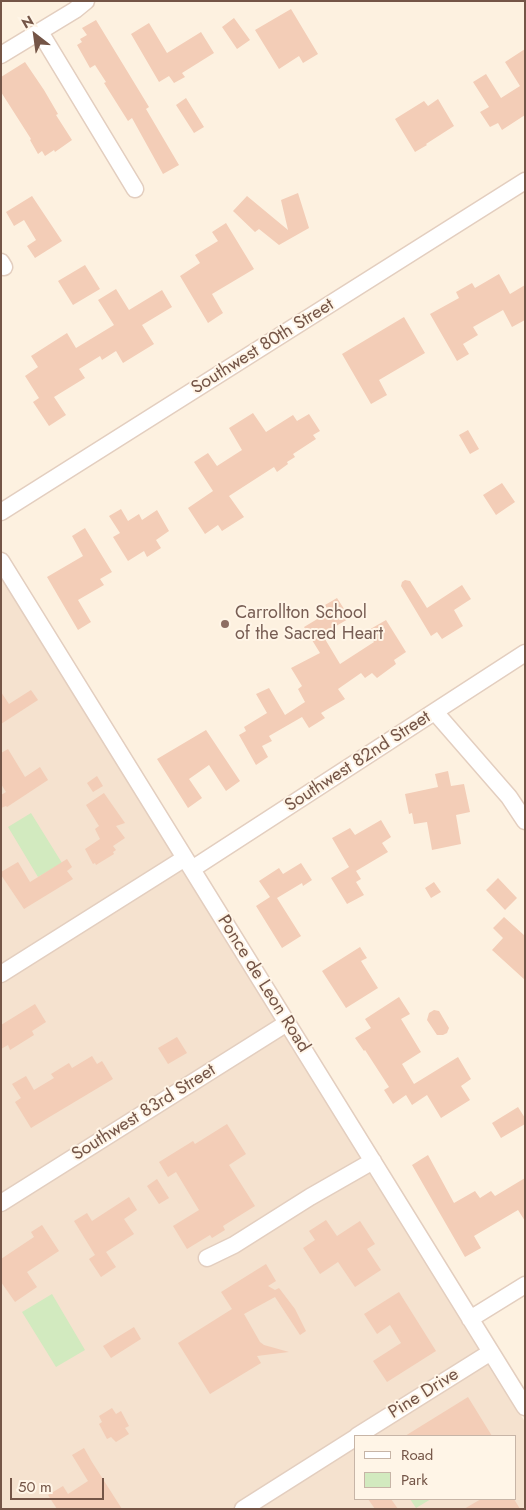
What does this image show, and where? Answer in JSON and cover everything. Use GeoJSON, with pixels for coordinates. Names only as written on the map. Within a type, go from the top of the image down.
{"type":"FeatureCollection","features":[{"type":"Feature","properties":{"kind":"street"},"geometry":{"type":"LineString","coordinates":[[1,55],[86,1]]}},
{"type":"Feature","properties":{"kind":"street"},"geometry":{"type":"LineString","coordinates":[[40,32],[135,189]]}},
{"type":"Feature","properties":{"kind":"street","name":"Southwest 80th Street"},"geometry":{"type":"LineString","coordinates":[[1,512],[525,181]]}},
{"type":"Feature","properties":{"kind":"street","name":"Ponce de Leon Road"},"geometry":{"type":"LineString","coordinates":[[1,561],[525,1407]]}},
{"type":"Feature","properties":{"kind":"street","name":"Southwest 82nd Street"},"geometry":{"type":"LineString","coordinates":[[1,974],[188,864],[435,712],[525,653]]}},
{"type":"Feature","properties":{"kind":"street"},"geometry":{"type":"LineString","coordinates":[[435,712],[510,797],[525,821]]}},
{"type":"Feature","properties":{"kind":"street","name":"Southwest 83rd Street"},"geometry":{"type":"LineString","coordinates":[[1,1203],[287,1023]]}},
{"type":"Feature","properties":{"kind":"street"},"geometry":{"type":"LineString","coordinates":[[207,1258],[234,1245],[310,1197],[373,1161]]}},
{"type":"Feature","properties":{"kind":"street"},"geometry":{"type":"LineString","coordinates":[[470,1319],[525,1285]]}},
{"type":"Feature","properties":{"kind":"street","name":"Pine Drive"},"geometry":{"type":"LineString","coordinates":[[359,1435],[491,1352]]}},
{"type":"Feature","properties":{"kind":"street","name":"Pine Drive"},"geometry":{"type":"LineString","coordinates":[[243,1509],[354,1438]]}},
{"type":"Feature","properties":{"kind":"shaded area"},"geometry":{"type":"Polygon","coordinates":[[[1,576],[525,1422],[525,1509],[1,1509],[1,576]]]}},
{"type":"Feature","properties":{"kind":"green space"},"geometry":{"type":"Polygon","coordinates":[[[31,813],[62,863],[38,877],[8,827],[31,813]]]}},
{"type":"Feature","properties":{"kind":"green space"},"geometry":{"type":"Polygon","coordinates":[[[52,1294],[85,1350],[56,1367],[22,1312],[52,1294]]]}},
{"type":"Feature","properties":{"kind":"green space"},"geometry":{"type":"Polygon","coordinates":[[[411,1500],[429,1500],[416,1508],[411,1500]]]}},
{"type":"Feature","properties":{"kind":"building"},"geometry":{"type":"Polygon","coordinates":[[[291,9],[318,54],[303,63],[299,56],[279,69],[255,30],[291,9]]]}},
{"type":"Feature","properties":{"kind":"building"},"geometry":{"type":"Polygon","coordinates":[[[234,18],[250,40],[237,49],[222,27],[234,18]]]}},
{"type":"Feature","properties":{"kind":"building"},"geometry":{"type":"Polygon","coordinates":[[[96,20],[149,107],[146,109],[179,165],[163,174],[132,118],[128,121],[95,65],[90,68],[77,45],[82,42],[80,39],[87,35],[82,28],[96,20]]]}},
{"type":"Feature","properties":{"kind":"building"},"geometry":{"type":"Polygon","coordinates":[[[149,23],[167,53],[201,32],[214,53],[182,73],[185,77],[174,83],[169,76],[159,82],[131,34],[149,23]]]}},
{"type":"Feature","properties":{"kind":"building"},"geometry":{"type":"Polygon","coordinates":[[[525,49],[525,115],[502,130],[498,123],[490,127],[480,112],[489,107],[473,82],[486,74],[501,98],[520,86],[505,62],[525,49]]]}},
{"type":"Feature","properties":{"kind":"building"},"geometry":{"type":"Polygon","coordinates":[[[25,62],[44,90],[58,114],[56,115],[72,140],[55,152],[54,150],[45,156],[42,151],[38,154],[31,139],[1,92],[1,77],[25,62]]]}},
{"type":"Feature","properties":{"kind":"building"},"geometry":{"type":"Polygon","coordinates":[[[186,98],[204,127],[194,133],[176,105],[186,98]]]}},
{"type":"Feature","properties":{"kind":"building"},"geometry":{"type":"Polygon","coordinates":[[[438,99],[454,126],[415,152],[395,119],[424,101],[428,106],[438,99]]]}},
{"type":"Feature","properties":{"kind":"building"},"geometry":{"type":"Polygon","coordinates":[[[298,193],[309,228],[279,245],[259,229],[255,232],[233,211],[247,196],[288,230],[281,200],[298,193]]]}},
{"type":"Feature","properties":{"kind":"building"},"geometry":{"type":"Polygon","coordinates":[[[32,196],[62,241],[35,258],[27,246],[36,240],[24,220],[14,226],[6,212],[32,196]]]}},
{"type":"Feature","properties":{"kind":"building"},"geometry":{"type":"Polygon","coordinates":[[[226,223],[254,269],[212,294],[223,313],[208,323],[180,276],[200,263],[195,255],[218,241],[212,232],[226,223]]]}},
{"type":"Feature","properties":{"kind":"building"},"geometry":{"type":"Polygon","coordinates":[[[85,265],[100,289],[73,305],[58,281],[85,265]]]}},
{"type":"Feature","properties":{"kind":"building"},"geometry":{"type":"Polygon","coordinates":[[[499,274],[510,294],[525,285],[525,320],[512,327],[503,310],[473,327],[478,335],[463,344],[469,354],[457,361],[430,314],[459,298],[456,292],[472,283],[475,288],[499,274]]]}},
{"type":"Feature","properties":{"kind":"building"},"geometry":{"type":"Polygon","coordinates":[[[116,289],[129,310],[162,290],[172,307],[142,325],[154,344],[123,363],[116,351],[102,360],[100,356],[79,369],[85,378],[54,397],[66,415],[49,426],[33,402],[39,398],[25,376],[38,367],[31,356],[67,333],[76,348],[114,325],[98,300],[116,289]]]}},
{"type":"Feature","properties":{"kind":"building"},"geometry":{"type":"Polygon","coordinates":[[[404,317],[425,353],[379,380],[387,395],[371,404],[342,354],[404,317]]]}},
{"type":"Feature","properties":{"kind":"building"},"geometry":{"type":"Polygon","coordinates":[[[253,413],[266,432],[293,415],[297,421],[309,414],[320,431],[313,435],[316,439],[293,454],[295,457],[277,472],[274,467],[229,496],[244,517],[222,531],[218,525],[205,534],[188,508],[213,491],[194,462],[208,453],[217,466],[242,450],[229,428],[253,413]]]}},
{"type":"Feature","properties":{"kind":"building"},"geometry":{"type":"Polygon","coordinates":[[[468,430],[479,449],[470,454],[459,435],[468,430]]]}},
{"type":"Feature","properties":{"kind":"building"},"geometry":{"type":"Polygon","coordinates":[[[502,483],[515,502],[496,515],[483,495],[502,483]]]}},
{"type":"Feature","properties":{"kind":"building"},"geometry":{"type":"Polygon","coordinates":[[[121,509],[128,521],[139,514],[142,520],[157,510],[169,531],[156,540],[161,548],[147,557],[144,551],[128,561],[113,537],[120,533],[109,516],[121,509]]]}},
{"type":"Feature","properties":{"kind":"building"},"geometry":{"type":"Polygon","coordinates":[[[85,528],[112,572],[100,579],[104,585],[78,600],[91,622],[78,630],[47,577],[83,556],[72,536],[85,528]]]}},
{"type":"Feature","properties":{"kind":"building"},"geometry":{"type":"Polygon","coordinates":[[[405,580],[410,581],[427,608],[462,585],[471,599],[454,610],[463,626],[442,639],[437,632],[431,636],[401,586],[405,580]]]}},
{"type":"Feature","properties":{"kind":"building"},"geometry":{"type":"Polygon","coordinates":[[[337,598],[350,618],[322,634],[340,664],[374,642],[367,631],[386,620],[406,652],[394,660],[396,664],[377,678],[372,673],[365,678],[361,673],[338,689],[345,699],[321,713],[325,718],[309,728],[302,717],[269,736],[272,741],[262,746],[268,757],[256,765],[239,735],[246,731],[244,727],[267,713],[256,694],[269,688],[285,715],[305,702],[298,689],[302,686],[291,668],[320,653],[304,627],[329,612],[325,605],[337,598]]]}},
{"type":"Feature","properties":{"kind":"building"},"geometry":{"type":"Polygon","coordinates":[[[31,690],[38,700],[1,724],[1,692],[9,704],[31,690]]]}},
{"type":"Feature","properties":{"kind":"building"},"geometry":{"type":"Polygon","coordinates":[[[206,730],[240,781],[226,791],[209,765],[189,779],[202,798],[188,808],[157,759],[206,730]]]}},
{"type":"Feature","properties":{"kind":"building"},"geometry":{"type":"Polygon","coordinates":[[[8,749],[25,777],[40,767],[48,780],[7,807],[1,808],[1,795],[6,792],[1,784],[1,753],[8,749]]]}},
{"type":"Feature","properties":{"kind":"building"},"geometry":{"type":"Polygon","coordinates":[[[448,771],[451,786],[464,784],[470,812],[456,815],[461,844],[432,850],[427,822],[414,824],[412,813],[409,814],[405,794],[438,787],[435,774],[448,771]]]}},
{"type":"Feature","properties":{"kind":"building"},"geometry":{"type":"Polygon","coordinates":[[[97,776],[103,786],[93,792],[87,783],[97,776]]]}},
{"type":"Feature","properties":{"kind":"building"},"geometry":{"type":"Polygon","coordinates":[[[104,793],[125,823],[116,826],[125,838],[113,846],[116,850],[113,852],[114,854],[96,865],[95,863],[93,864],[85,849],[100,839],[95,829],[99,826],[86,805],[104,793]]]}},
{"type":"Feature","properties":{"kind":"building"},"geometry":{"type":"Polygon","coordinates":[[[381,820],[391,837],[382,843],[388,852],[356,871],[361,879],[356,882],[364,895],[347,904],[331,878],[349,867],[332,838],[350,828],[355,835],[381,820]]]}},
{"type":"Feature","properties":{"kind":"building"},"geometry":{"type":"Polygon","coordinates":[[[67,859],[72,867],[67,871],[73,879],[24,909],[1,875],[1,872],[18,862],[30,882],[67,859]]]}},
{"type":"Feature","properties":{"kind":"building"},"geometry":{"type":"Polygon","coordinates":[[[301,863],[312,880],[303,886],[302,883],[277,898],[301,936],[282,948],[256,906],[270,897],[259,881],[279,868],[283,874],[301,863]]]}},
{"type":"Feature","properties":{"kind":"building"},"geometry":{"type":"Polygon","coordinates":[[[498,878],[517,898],[505,910],[486,890],[498,878]]]}},
{"type":"Feature","properties":{"kind":"building"},"geometry":{"type":"Polygon","coordinates":[[[434,882],[441,892],[431,898],[425,888],[434,882]]]}},
{"type":"Feature","properties":{"kind":"building"},"geometry":{"type":"Polygon","coordinates":[[[504,917],[525,936],[525,980],[492,950],[503,938],[493,928],[504,917]]]}},
{"type":"Feature","properties":{"kind":"building"},"geometry":{"type":"Polygon","coordinates":[[[360,947],[367,958],[361,961],[378,988],[346,1008],[322,971],[360,947]]]}},
{"type":"Feature","properties":{"kind":"building"},"geometry":{"type":"Polygon","coordinates":[[[399,997],[410,1014],[401,1019],[421,1052],[402,1064],[414,1084],[458,1057],[471,1079],[461,1086],[470,1100],[441,1118],[427,1095],[412,1105],[406,1095],[393,1104],[384,1090],[389,1087],[355,1038],[371,1028],[365,1019],[399,997]]]}},
{"type":"Feature","properties":{"kind":"building"},"geometry":{"type":"Polygon","coordinates":[[[35,1004],[46,1022],[32,1031],[34,1035],[10,1050],[8,1045],[1,1049],[1,1025],[35,1004]]]}},
{"type":"Feature","properties":{"kind":"building"},"geometry":{"type":"Polygon","coordinates":[[[434,1010],[439,1011],[449,1028],[447,1033],[443,1035],[437,1035],[427,1020],[429,1013],[434,1010]]]}},
{"type":"Feature","properties":{"kind":"building"},"geometry":{"type":"Polygon","coordinates":[[[177,1037],[187,1053],[168,1064],[158,1048],[177,1037]]]}},
{"type":"Feature","properties":{"kind":"building"},"geometry":{"type":"Polygon","coordinates":[[[92,1056],[97,1064],[102,1061],[113,1079],[31,1128],[15,1102],[21,1098],[12,1084],[26,1076],[34,1090],[54,1078],[51,1074],[69,1063],[72,1068],[92,1056]]]}},
{"type":"Feature","properties":{"kind":"building"},"geometry":{"type":"Polygon","coordinates":[[[518,1107],[525,1118],[525,1124],[501,1138],[492,1123],[518,1107]]]}},
{"type":"Feature","properties":{"kind":"building"},"geometry":{"type":"Polygon","coordinates":[[[227,1124],[246,1154],[229,1165],[255,1206],[223,1226],[225,1230],[212,1238],[210,1235],[187,1249],[173,1226],[199,1210],[176,1172],[168,1177],[159,1162],[193,1141],[195,1144],[227,1124]]]}},
{"type":"Feature","properties":{"kind":"building"},"geometry":{"type":"Polygon","coordinates":[[[428,1155],[454,1203],[475,1191],[480,1198],[491,1191],[495,1196],[525,1178],[525,1221],[518,1210],[474,1236],[481,1248],[465,1257],[412,1165],[428,1155]]]}},
{"type":"Feature","properties":{"kind":"building"},"geometry":{"type":"Polygon","coordinates":[[[157,1179],[169,1198],[159,1204],[147,1186],[157,1179]]]}},
{"type":"Feature","properties":{"kind":"building"},"geometry":{"type":"Polygon","coordinates":[[[129,1197],[137,1210],[124,1219],[134,1234],[106,1252],[116,1267],[101,1277],[89,1259],[95,1255],[74,1221],[87,1213],[92,1221],[129,1197]]]}},
{"type":"Feature","properties":{"kind":"building"},"geometry":{"type":"Polygon","coordinates":[[[326,1220],[337,1236],[360,1221],[375,1244],[367,1249],[381,1270],[355,1287],[338,1262],[320,1274],[303,1248],[315,1240],[309,1231],[326,1220]]]}},
{"type":"Feature","properties":{"kind":"building"},"geometry":{"type":"Polygon","coordinates":[[[42,1225],[59,1251],[27,1272],[37,1287],[15,1302],[1,1282],[1,1259],[34,1237],[31,1232],[42,1225]]]}},
{"type":"Feature","properties":{"kind":"building"},"geometry":{"type":"Polygon","coordinates":[[[266,1264],[276,1281],[268,1286],[275,1290],[279,1288],[295,1309],[306,1331],[300,1335],[275,1297],[244,1314],[260,1342],[264,1345],[289,1352],[257,1356],[261,1363],[210,1394],[178,1343],[232,1309],[221,1292],[266,1264]]]}},
{"type":"Feature","properties":{"kind":"building"},"geometry":{"type":"Polygon","coordinates":[[[399,1292],[436,1351],[387,1382],[373,1361],[401,1343],[390,1325],[377,1334],[364,1314],[399,1292]]]}},
{"type":"Feature","properties":{"kind":"building"},"geometry":{"type":"Polygon","coordinates":[[[134,1327],[141,1339],[111,1358],[103,1346],[134,1327]]]}},
{"type":"Feature","properties":{"kind":"building"},"geometry":{"type":"Polygon","coordinates":[[[468,1397],[491,1435],[407,1435],[468,1397]]]}},
{"type":"Feature","properties":{"kind":"building"},"geometry":{"type":"Polygon","coordinates":[[[112,1408],[116,1414],[121,1411],[129,1426],[125,1428],[129,1434],[116,1442],[111,1437],[107,1439],[99,1424],[102,1422],[99,1416],[112,1408]]]}},
{"type":"Feature","properties":{"kind":"building"},"geometry":{"type":"Polygon","coordinates":[[[84,1448],[122,1509],[57,1509],[48,1495],[63,1486],[68,1494],[88,1481],[72,1455],[84,1448]]]}},
{"type":"Feature","properties":{"kind":"building"},"geometry":{"type":"Polygon","coordinates":[[[369,1500],[392,1500],[398,1509],[375,1509],[369,1500]]]}},
{"type":"Feature","properties":{"kind":"building"},"geometry":{"type":"Polygon","coordinates":[[[479,1500],[515,1500],[520,1509],[464,1509],[479,1500]]]}},
{"type":"Feature","properties":{"kind":"place","name":"Carrollton School of the Sacred Heart"},"geometry":{"type":"Point","coordinates":[225,624]}}]}
